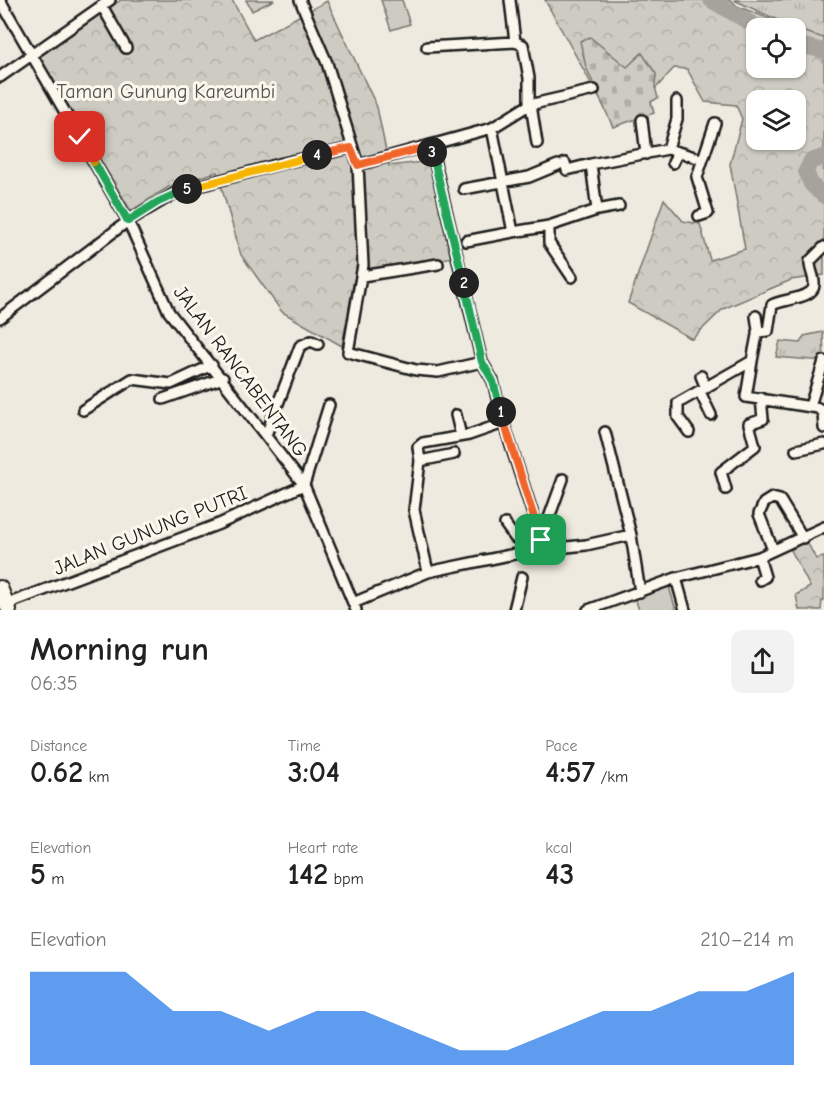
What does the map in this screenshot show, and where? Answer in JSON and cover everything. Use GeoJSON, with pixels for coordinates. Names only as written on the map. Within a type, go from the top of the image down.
{"type":"FeatureCollection","features":[{"type":"Feature","properties":{"kind":"main road"},"geometry":{"type":"LineString","coordinates":[[0,588],[8,607]]}},
{"type":"Feature","properties":{"kind":"street","name":"JALAN RANCABENTANG"},"geometry":{"type":"LineString","coordinates":[[0,0],[128,221],[169,312],[223,378],[304,485],[355,606]]}},
{"type":"Feature","properties":{"kind":"street"},"geometry":{"type":"LineString","coordinates":[[300,0],[327,63],[358,165],[362,276],[348,352],[416,370],[438,372],[482,362]]}},
{"type":"Feature","properties":{"kind":"street"},"geometry":{"type":"LineString","coordinates":[[510,0],[515,42]]}},
{"type":"Feature","properties":{"kind":"street"},"geometry":{"type":"LineString","coordinates":[[0,77],[106,3],[126,48]]}},
{"type":"Feature","properties":{"kind":"street"},"geometry":{"type":"LineString","coordinates":[[427,47],[515,42],[523,45],[537,142]]}},
{"type":"Feature","properties":{"kind":"street"},"geometry":{"type":"LineString","coordinates":[[358,165],[492,128],[530,105],[594,90]]}},
{"type":"Feature","properties":{"kind":"street"},"geometry":{"type":"LineString","coordinates":[[668,149],[677,119],[677,101]]}},
{"type":"Feature","properties":{"kind":"street"},"geometry":{"type":"LineString","coordinates":[[642,120],[646,154]]}},
{"type":"Feature","properties":{"kind":"street"},"geometry":{"type":"LineString","coordinates":[[699,216],[708,213],[697,182],[701,159],[715,123]]}},
{"type":"Feature","properties":{"kind":"street"},"geometry":{"type":"LineString","coordinates":[[492,128],[513,232]]}},
{"type":"Feature","properties":{"kind":"street"},"geometry":{"type":"LineString","coordinates":[[431,146],[482,362],[493,381],[503,424],[543,545]]}},
{"type":"Feature","properties":{"kind":"street"},"geometry":{"type":"LineString","coordinates":[[0,318],[128,221],[177,192],[283,163],[351,148]]}},
{"type":"Feature","properties":{"kind":"street"},"geometry":{"type":"LineString","coordinates":[[464,189],[529,177],[561,164],[567,170],[668,149],[701,159]]}},
{"type":"Feature","properties":{"kind":"street"},"geometry":{"type":"LineString","coordinates":[[673,163],[678,152]]}},
{"type":"Feature","properties":{"kind":"street"},"geometry":{"type":"LineString","coordinates":[[591,164],[597,210]]}},
{"type":"Feature","properties":{"kind":"street"},"geometry":{"type":"LineString","coordinates":[[466,241],[549,226],[597,210],[619,206]]}},
{"type":"Feature","properties":{"kind":"street"},"geometry":{"type":"LineString","coordinates":[[549,226],[549,243],[572,277]]}},
{"type":"Feature","properties":{"kind":"street"},"geometry":{"type":"LineString","coordinates":[[757,332],[768,332],[769,311],[776,303],[808,294],[813,290],[815,286],[810,261],[824,247]]}},
{"type":"Feature","properties":{"kind":"street"},"geometry":{"type":"LineString","coordinates":[[362,276],[438,264]]}},
{"type":"Feature","properties":{"kind":"street"},"geometry":{"type":"LineString","coordinates":[[756,316],[757,332],[746,397],[810,406],[820,410],[824,428]]}},
{"type":"Feature","properties":{"kind":"street"},"geometry":{"type":"LineString","coordinates":[[266,435],[300,346],[311,341],[318,344]]}},
{"type":"Feature","properties":{"kind":"street"},"geometry":{"type":"LineString","coordinates":[[689,432],[678,417],[677,408],[681,400],[703,390],[752,361]]}},
{"type":"Feature","properties":{"kind":"street"},"geometry":{"type":"LineString","coordinates":[[810,406],[824,361]]}},
{"type":"Feature","properties":{"kind":"street"},"geometry":{"type":"LineString","coordinates":[[83,410],[132,379],[171,384],[212,365]]}},
{"type":"Feature","properties":{"kind":"street"},"geometry":{"type":"LineString","coordinates":[[701,375],[711,415]]}},
{"type":"Feature","properties":{"kind":"street"},"geometry":{"type":"LineString","coordinates":[[163,399],[223,378]]}},
{"type":"Feature","properties":{"kind":"street"},"geometry":{"type":"LineString","coordinates":[[726,489],[721,472],[755,446],[749,424],[763,419],[761,398]]}},
{"type":"Feature","properties":{"kind":"street"},"geometry":{"type":"LineString","coordinates":[[304,485],[329,405]]}},
{"type":"Feature","properties":{"kind":"street"},"geometry":{"type":"LineString","coordinates":[[456,415],[461,436]]}},
{"type":"Feature","properties":{"kind":"street"},"geometry":{"type":"LineString","coordinates":[[428,572],[414,510],[420,461],[419,445],[503,424]]}},
{"type":"Feature","properties":{"kind":"street"},"geometry":{"type":"LineString","coordinates":[[605,432],[632,535],[640,592]]}},
{"type":"Feature","properties":{"kind":"street"},"geometry":{"type":"LineString","coordinates":[[796,450],[824,444]]}},
{"type":"Feature","properties":{"kind":"street"},"geometry":{"type":"LineString","coordinates":[[420,461],[454,454]]}},
{"type":"Feature","properties":{"kind":"street"},"geometry":{"type":"LineString","coordinates":[[543,545],[563,479]]}},
{"type":"Feature","properties":{"kind":"street","name":"JALAN GUNUNG PUTRI"},"geometry":{"type":"LineString","coordinates":[[8,607],[212,526],[304,485]]}},
{"type":"Feature","properties":{"kind":"street"},"geometry":{"type":"LineString","coordinates":[[773,550],[759,509],[772,498],[780,501],[803,538]]}},
{"type":"Feature","properties":{"kind":"street"},"geometry":{"type":"LineString","coordinates":[[505,524],[514,538],[526,542],[529,550]]}},
{"type":"Feature","properties":{"kind":"street"},"geometry":{"type":"LineString","coordinates":[[588,610],[676,579],[759,557],[824,527]]}},
{"type":"Feature","properties":{"kind":"street"},"geometry":{"type":"LineString","coordinates":[[355,606],[428,572],[543,545],[586,545],[632,535]]}},
{"type":"Feature","properties":{"kind":"street"},"geometry":{"type":"LineString","coordinates":[[759,557],[765,578],[760,580]]}},
{"type":"Feature","properties":{"kind":"street"},"geometry":{"type":"LineString","coordinates":[[514,610],[522,577]]}},
{"type":"Feature","properties":{"kind":"street"},"geometry":{"type":"LineString","coordinates":[[676,579],[685,610]]}},
{"type":"Feature","properties":{"kind":"green space","name":"Taman Gunung Kareumbi"},"geometry":{"type":"Polygon","coordinates":[[[121,0],[232,0],[254,40],[327,1],[377,107],[389,166],[430,161],[452,257],[354,280],[342,346],[282,312],[241,255],[217,172],[170,186],[131,211],[38,56],[121,0]]]}},
{"type":"Feature","properties":{"kind":"green space"},"geometry":{"type":"Polygon","coordinates":[[[246,0],[274,0],[252,11],[246,0]]]}},
{"type":"Feature","properties":{"kind":"green space"},"geometry":{"type":"Polygon","coordinates":[[[381,0],[402,0],[410,24],[391,30],[381,0]]]}},
{"type":"Feature","properties":{"kind":"green space"},"geometry":{"type":"Polygon","coordinates":[[[545,0],[731,0],[737,6],[768,18],[746,18],[746,78],[806,78],[806,32],[824,38],[824,275],[791,280],[723,309],[692,339],[628,303],[664,199],[683,221],[700,224],[710,260],[745,249],[730,164],[742,119],[736,105],[705,102],[687,69],[674,68],[648,97],[613,123],[545,0]]]}},
{"type":"Feature","properties":{"kind":"green space"},"geometry":{"type":"Polygon","coordinates":[[[734,0],[824,0],[824,38],[817,38],[806,33],[806,18],[773,18],[734,0]]]}},
{"type":"Feature","properties":{"kind":"green space"},"geometry":{"type":"Polygon","coordinates":[[[590,37],[627,67],[642,53],[656,74],[655,87],[658,98],[651,102],[654,113],[613,127],[586,67],[580,41],[590,37]]]}},
{"type":"Feature","properties":{"kind":"green space"},"geometry":{"type":"Polygon","coordinates":[[[823,332],[824,361],[776,357],[780,341],[800,343],[804,336],[823,332]]]}},
{"type":"Feature","properties":{"kind":"green space"},"geometry":{"type":"Polygon","coordinates":[[[806,540],[816,559],[824,557],[824,601],[822,601],[821,610],[799,610],[796,595],[810,587],[791,550],[806,540]]]}},
{"type":"Feature","properties":{"kind":"green space"},"geometry":{"type":"Polygon","coordinates":[[[669,587],[676,610],[639,610],[635,598],[669,587]]]}},
{"type":"Feature","properties":{"kind":"waterway"},"geometry":{"type":"LineString","coordinates":[[711,0],[746,20]]}},
{"type":"Feature","properties":{"kind":"waterway"},"geometry":{"type":"LineString","coordinates":[[806,47],[824,51]]}},
{"type":"Feature","properties":{"kind":"waterway"},"geometry":{"type":"LineString","coordinates":[[824,157],[811,161],[806,171],[811,184],[824,196]]}},
{"type":"Feature","properties":{"kind":"route"},"geometry":{"type":"LineString","coordinates":[[80,137],[128,221],[177,192],[283,163],[351,148],[358,165],[431,146],[482,362],[493,381],[503,424],[541,540]]}}]}
